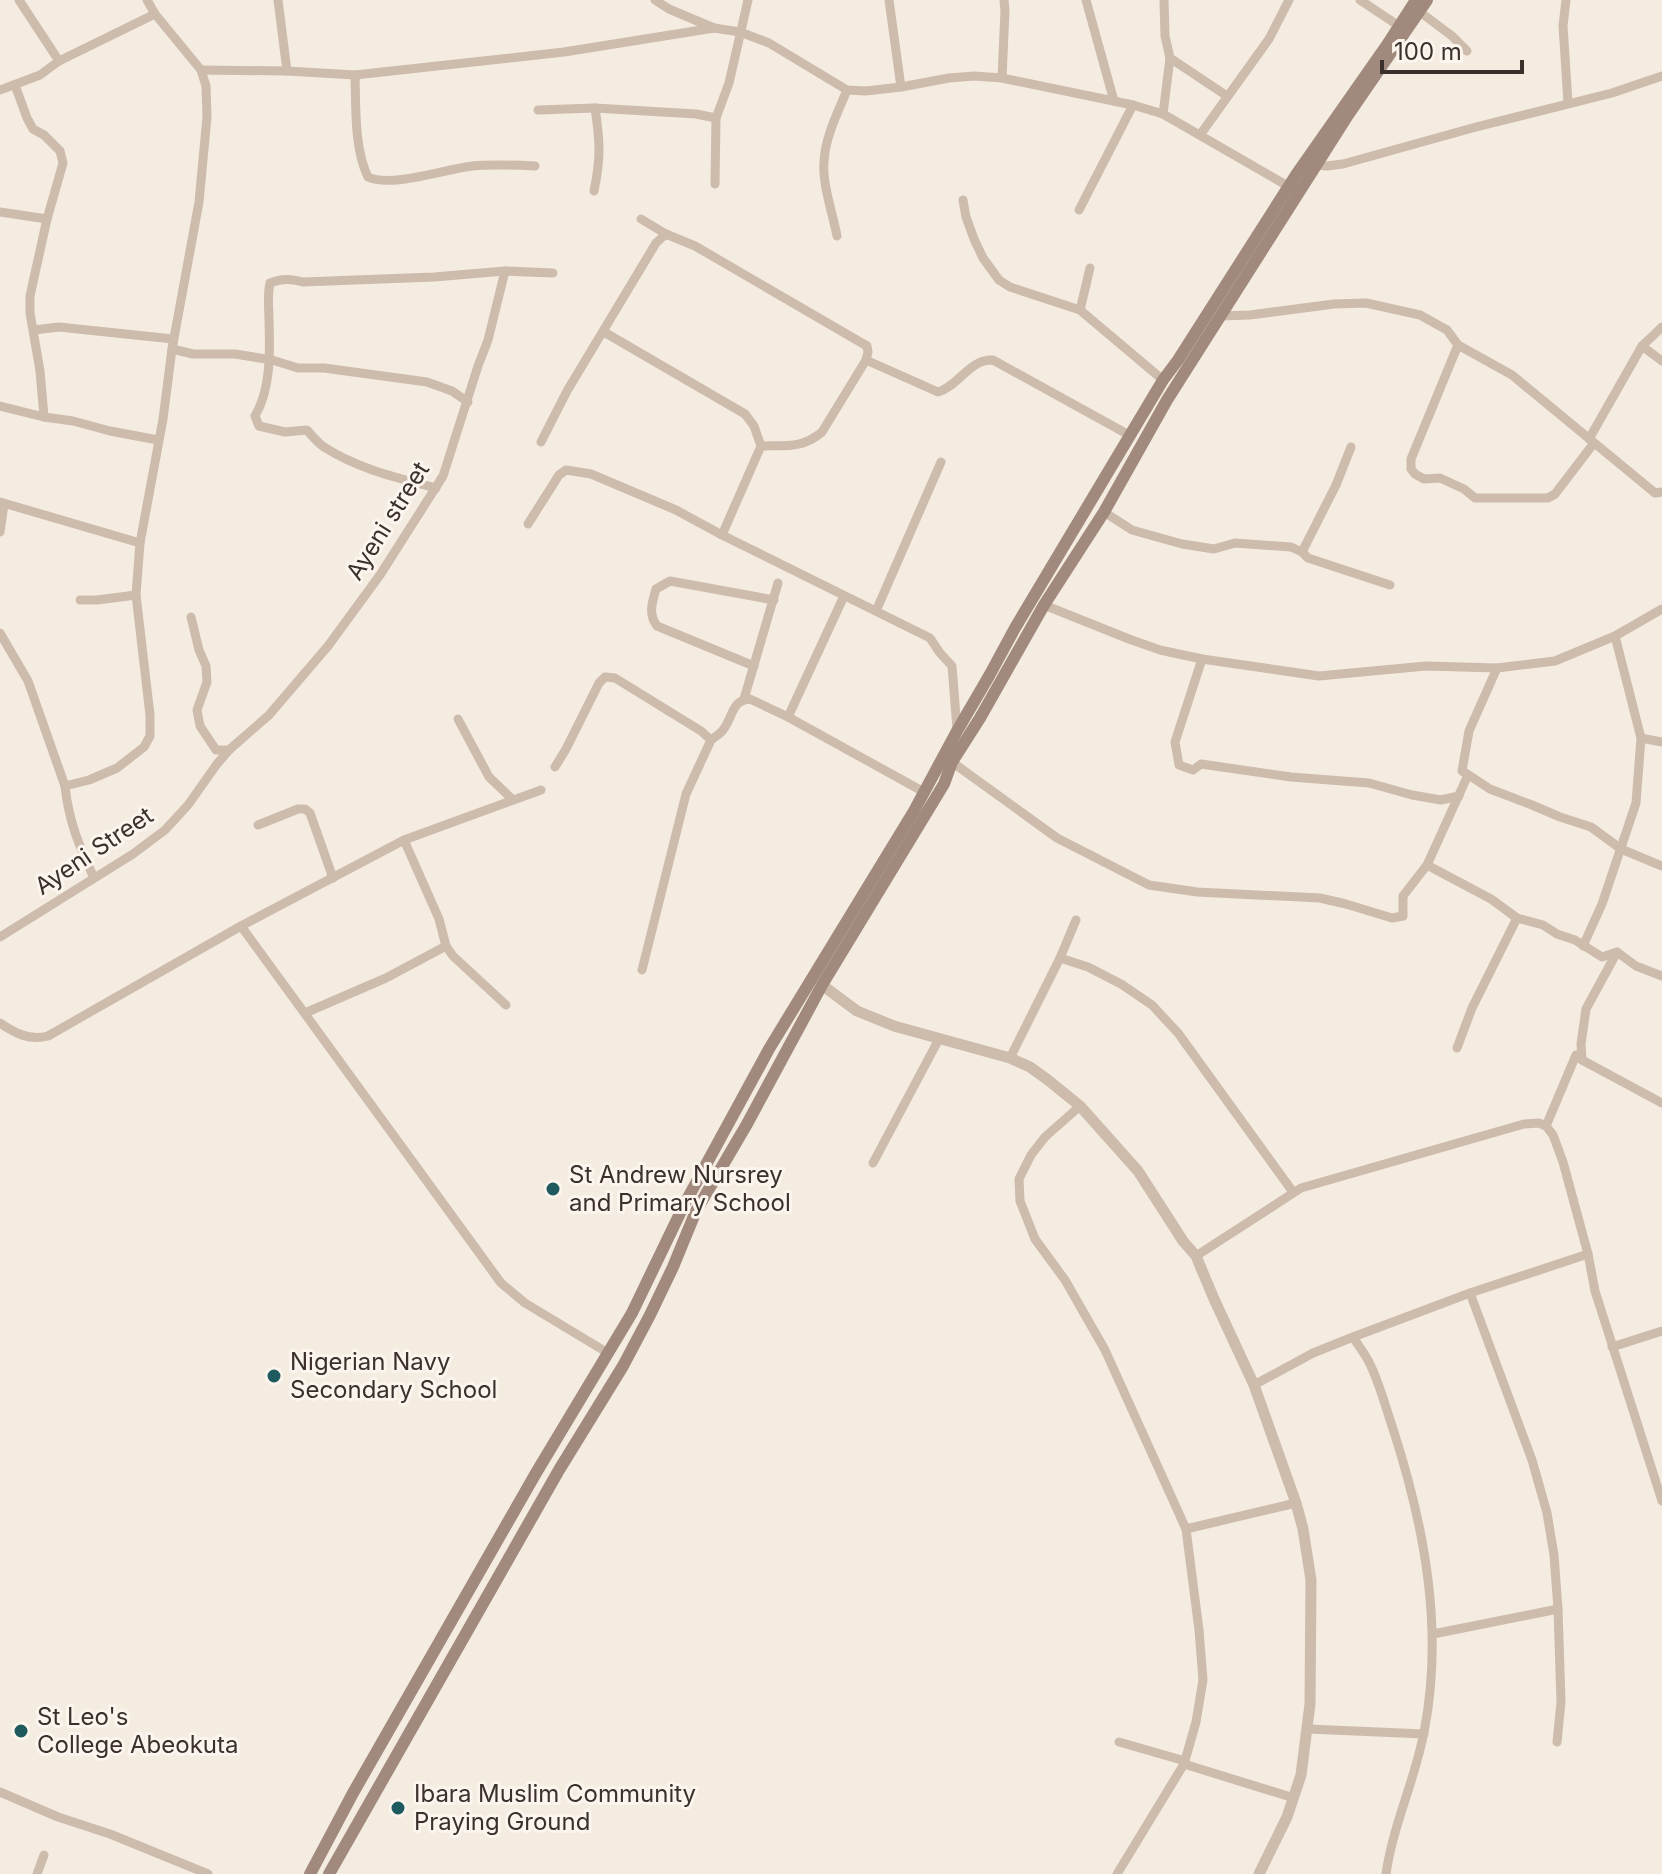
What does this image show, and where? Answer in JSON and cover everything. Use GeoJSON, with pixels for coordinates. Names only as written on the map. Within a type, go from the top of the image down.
{"type":"FeatureCollection","features":[{"type":"Feature","properties":{"kind":"main road"},"geometry":{"type":"LineString","coordinates":[[329,1874],[559,1470],[623,1366],[673,1267],[696,1211],[747,1124],[1015,628],[1163,380],[1399,26],[1427,0]]}},
{"type":"Feature","properties":{"kind":"main road"},"geometry":{"type":"LineString","coordinates":[[311,1872],[528,1486],[632,1313],[684,1205],[769,1049],[890,861],[944,784],[952,762],[1044,605],[1104,512],[1293,189],[1316,165],[1418,6]]}},
{"type":"Feature","properties":{"kind":"main road"},"geometry":{"type":"LineString","coordinates":[[684,1205],[696,1211]]}},
{"type":"Feature","properties":{"kind":"street"},"geometry":{"type":"LineString","coordinates":[[19,0],[59,61]]}},
{"type":"Feature","properties":{"kind":"street"},"geometry":{"type":"LineString","coordinates":[[65,786],[117,768],[144,747],[150,736],[136,595],[140,543],[199,202],[207,117],[206,86],[201,70],[147,0]]}},
{"type":"Feature","properties":{"kind":"street"},"geometry":{"type":"LineString","coordinates":[[278,0],[287,71]]}},
{"type":"Feature","properties":{"kind":"street"},"geometry":{"type":"LineString","coordinates":[[655,0],[714,28],[740,32],[769,43],[847,90],[866,91],[974,76],[1002,78],[1133,105],[1163,114],[1293,189]]}},
{"type":"Feature","properties":{"kind":"street"},"geometry":{"type":"LineString","coordinates":[[715,184],[716,118],[729,83],[748,0]]}},
{"type":"Feature","properties":{"kind":"street"},"geometry":{"type":"LineString","coordinates":[[889,0],[901,87]]}},
{"type":"Feature","properties":{"kind":"street"},"geometry":{"type":"LineString","coordinates":[[1002,78],[1004,0]]}},
{"type":"Feature","properties":{"kind":"street"},"geometry":{"type":"LineString","coordinates":[[1086,0],[1114,101]]}},
{"type":"Feature","properties":{"kind":"street"},"geometry":{"type":"LineString","coordinates":[[1163,114],[1170,58],[1165,36],[1164,0]]}},
{"type":"Feature","properties":{"kind":"street"},"geometry":{"type":"LineString","coordinates":[[1200,135],[1269,39],[1289,0]]}},
{"type":"Feature","properties":{"kind":"street"},"geometry":{"type":"LineString","coordinates":[[1360,0],[1399,26]]}},
{"type":"Feature","properties":{"kind":"street"},"geometry":{"type":"LineString","coordinates":[[1566,0],[1563,26],[1568,103]]}},
{"type":"Feature","properties":{"kind":"street"},"geometry":{"type":"LineString","coordinates":[[1418,6],[1467,51]]}},
{"type":"Feature","properties":{"kind":"street"},"geometry":{"type":"LineString","coordinates":[[0,90],[40,75],[59,61],[155,14]]}},
{"type":"Feature","properties":{"kind":"street"},"geometry":{"type":"LineString","coordinates":[[201,70],[355,75],[564,52],[714,28]]}},
{"type":"Feature","properties":{"kind":"street"},"geometry":{"type":"LineString","coordinates":[[1170,58],[1227,96]]}},
{"type":"Feature","properties":{"kind":"street"},"geometry":{"type":"LineString","coordinates":[[355,75],[356,118],[368,177],[391,180],[475,166],[535,166]]}},
{"type":"Feature","properties":{"kind":"street"},"geometry":{"type":"LineString","coordinates":[[1316,165],[1343,164],[1612,93],[1662,76]]}},
{"type":"Feature","properties":{"kind":"street"},"geometry":{"type":"LineString","coordinates":[[15,85],[33,129],[52,141],[60,151],[63,163],[30,296],[44,417]]}},
{"type":"Feature","properties":{"kind":"street"},"geometry":{"type":"LineString","coordinates":[[837,236],[824,161],[832,126],[847,90]]}},
{"type":"Feature","properties":{"kind":"street"},"geometry":{"type":"LineString","coordinates":[[1079,210],[1133,105]]}},
{"type":"Feature","properties":{"kind":"street"},"geometry":{"type":"LineString","coordinates":[[538,110],[595,108],[716,118]]}},
{"type":"Feature","properties":{"kind":"street"},"geometry":{"type":"LineString","coordinates":[[594,191],[600,166],[595,108]]}},
{"type":"Feature","properties":{"kind":"street"},"geometry":{"type":"LineString","coordinates":[[963,200],[974,239],[999,280],[1010,287],[1080,310],[1163,380]]}},
{"type":"Feature","properties":{"kind":"street"},"geometry":{"type":"LineString","coordinates":[[0,212],[47,219]]}},
{"type":"Feature","properties":{"kind":"street"},"geometry":{"type":"LineString","coordinates":[[641,219],[695,246],[867,346],[866,360],[822,432],[811,441],[798,445],[761,446]]}},
{"type":"Feature","properties":{"kind":"street"},"geometry":{"type":"LineString","coordinates":[[541,442],[567,391],[656,243],[666,234]]}},
{"type":"Feature","properties":{"kind":"street"},"geometry":{"type":"LineString","coordinates":[[1080,310],[1090,268]]}},
{"type":"Feature","properties":{"kind":"street"},"geometry":{"type":"LineString","coordinates":[[436,488],[378,472],[349,460],[322,446],[307,430],[285,432],[259,426],[255,416],[262,405],[269,360],[270,283],[279,279],[303,282],[399,279],[505,271],[553,273]]}},
{"type":"Feature","properties":{"kind":"street","name":"Ayeni street"},"geometry":{"type":"LineString","coordinates":[[229,750],[269,715],[328,646],[380,575],[443,476],[488,340],[505,271]]}},
{"type":"Feature","properties":{"kind":"street"},"geometry":{"type":"LineString","coordinates":[[1220,316],[1366,303],[1420,315],[1447,330],[1458,345],[1512,375],[1655,493],[1662,492]]}},
{"type":"Feature","properties":{"kind":"street"},"geometry":{"type":"LineString","coordinates":[[34,330],[59,327],[172,344],[193,354],[230,353],[298,368],[324,368],[427,382],[452,391],[468,402]]}},
{"type":"Feature","properties":{"kind":"street"},"geometry":{"type":"LineString","coordinates":[[1458,345],[1411,459],[1411,469],[1424,479],[1440,478],[1475,498],[1548,498],[1555,494],[1592,441],[1642,346],[1662,327]]}},
{"type":"Feature","properties":{"kind":"street"},"geometry":{"type":"LineString","coordinates":[[604,332],[745,414],[754,426],[761,446],[722,535]]}},
{"type":"Feature","properties":{"kind":"street"},"geometry":{"type":"LineString","coordinates":[[1642,346],[1662,361]]}},
{"type":"Feature","properties":{"kind":"street"},"geometry":{"type":"LineString","coordinates":[[866,360],[938,392],[950,387],[978,363],[993,360],[1129,435]]}},
{"type":"Feature","properties":{"kind":"street"},"geometry":{"type":"LineString","coordinates":[[0,406],[158,440]]}},
{"type":"Feature","properties":{"kind":"street"},"geometry":{"type":"LineString","coordinates":[[1302,552],[1336,485],[1351,447]]}},
{"type":"Feature","properties":{"kind":"street"},"geometry":{"type":"LineString","coordinates":[[876,611],[941,462]]}},
{"type":"Feature","properties":{"kind":"street"},"geometry":{"type":"LineString","coordinates":[[528,524],[559,475],[566,470],[591,474],[676,510],[930,638],[952,666],[957,731]]}},
{"type":"Feature","properties":{"kind":"street"},"geometry":{"type":"LineString","coordinates":[[0,532],[2,503],[140,543]]}},
{"type":"Feature","properties":{"kind":"street"},"geometry":{"type":"LineString","coordinates":[[1104,512],[1132,530],[1182,544],[1214,549],[1235,543],[1291,547],[1308,558],[1390,585]]}},
{"type":"Feature","properties":{"kind":"street"},"geometry":{"type":"LineString","coordinates":[[754,666],[657,626],[651,618],[656,589],[670,581],[774,600]]}},
{"type":"Feature","properties":{"kind":"street"},"geometry":{"type":"LineString","coordinates":[[642,970],[686,794],[711,740],[723,730],[738,703],[744,699],[778,583]]}},
{"type":"Feature","properties":{"kind":"street"},"geometry":{"type":"LineString","coordinates":[[80,600],[136,595]]}},
{"type":"Feature","properties":{"kind":"street"},"geometry":{"type":"LineString","coordinates":[[788,717],[844,596]]}},
{"type":"Feature","properties":{"kind":"street"},"geometry":{"type":"LineString","coordinates":[[1044,605],[1160,650],[1319,676],[1426,666],[1497,668],[1555,661],[1615,636],[1662,609]]}},
{"type":"Feature","properties":{"kind":"street"},"geometry":{"type":"LineString","coordinates":[[191,617],[206,666],[207,682],[197,710],[200,726],[216,750],[229,750]]}},
{"type":"Feature","properties":{"kind":"street"},"geometry":{"type":"LineString","coordinates":[[0,633],[28,681],[65,786],[75,837],[94,878]]}},
{"type":"Feature","properties":{"kind":"street"},"geometry":{"type":"LineString","coordinates":[[1583,946],[1602,904],[1636,803],[1641,738],[1615,636]]}},
{"type":"Feature","properties":{"kind":"street"},"geometry":{"type":"LineString","coordinates":[[1202,659],[1175,742],[1179,765],[1193,770],[1201,764],[1291,777],[1369,783],[1441,800],[1459,796]]}},
{"type":"Feature","properties":{"kind":"street"},"geometry":{"type":"LineString","coordinates":[[1462,771],[1469,731],[1497,668]]}},
{"type":"Feature","properties":{"kind":"street"},"geometry":{"type":"LineString","coordinates":[[555,767],[605,677],[615,678],[711,740]]}},
{"type":"Feature","properties":{"kind":"street"},"geometry":{"type":"LineString","coordinates":[[744,699],[763,704],[924,792]]}},
{"type":"Feature","properties":{"kind":"street"},"geometry":{"type":"LineString","coordinates":[[458,719],[489,777],[512,799]]}},
{"type":"Feature","properties":{"kind":"street"},"geometry":{"type":"LineString","coordinates":[[1641,738],[1662,742]]}},
{"type":"Feature","properties":{"kind":"street","name":"Ayeni Street"},"geometry":{"type":"LineString","coordinates":[[2,933],[133,854],[165,830],[229,750]]}},
{"type":"Feature","properties":{"kind":"street"},"geometry":{"type":"LineString","coordinates":[[952,762],[1057,838],[1149,885],[1197,892],[1320,898],[1392,918],[1403,916],[1403,896],[1427,865],[1468,775],[1462,771]]}},
{"type":"Feature","properties":{"kind":"street"},"geometry":{"type":"LineString","coordinates":[[1462,771],[1490,789],[1591,827],[1621,849],[1662,866]]}},
{"type":"Feature","properties":{"kind":"street"},"geometry":{"type":"LineString","coordinates":[[0,1023],[17,1034],[37,1039],[48,1036],[241,926],[404,840],[541,790]]}},
{"type":"Feature","properties":{"kind":"street"},"geometry":{"type":"LineString","coordinates":[[258,825],[305,809],[310,813],[333,878]]}},
{"type":"Feature","properties":{"kind":"street"},"geometry":{"type":"LineString","coordinates":[[404,840],[439,919],[446,946],[506,1005]]}},
{"type":"Feature","properties":{"kind":"street"},"geometry":{"type":"LineString","coordinates":[[1427,865],[1491,899],[1517,918],[1543,925],[1602,957],[1617,952]]}},
{"type":"Feature","properties":{"kind":"street"},"geometry":{"type":"LineString","coordinates":[[1457,1048],[1472,1008],[1517,918]]}},
{"type":"Feature","properties":{"kind":"street"},"geometry":{"type":"LineString","coordinates":[[1010,1058],[1076,920]]}},
{"type":"Feature","properties":{"kind":"street"},"geometry":{"type":"LineString","coordinates":[[241,926],[501,1283],[525,1303],[608,1353]]}},
{"type":"Feature","properties":{"kind":"street"},"geometry":{"type":"LineString","coordinates":[[305,1013],[386,978],[446,946]]}},
{"type":"Feature","properties":{"kind":"street"},"geometry":{"type":"LineString","coordinates":[[1617,952],[1636,966],[1662,976]]}},
{"type":"Feature","properties":{"kind":"street"},"geometry":{"type":"LineString","coordinates":[[1582,1060],[1586,1009],[1617,952]]}},
{"type":"Feature","properties":{"kind":"street"},"geometry":{"type":"LineString","coordinates":[[1060,958],[1088,967],[1152,1005],[1178,1033],[1293,1192]]}},
{"type":"Feature","properties":{"kind":"street"},"geometry":{"type":"LineString","coordinates":[[822,985],[857,1011],[894,1026],[1010,1058],[1048,1080],[1080,1106],[1138,1171],[1196,1256],[1254,1385],[1296,1503],[1311,1580],[1310,1704],[1301,1775],[1287,1817],[1259,1874]]}},
{"type":"Feature","properties":{"kind":"street"},"geometry":{"type":"LineString","coordinates":[[873,1163],[939,1039]]}},
{"type":"Feature","properties":{"kind":"street"},"geometry":{"type":"LineString","coordinates":[[1546,1126],[1576,1055],[1662,1103]]}},
{"type":"Feature","properties":{"kind":"street"},"geometry":{"type":"LineString","coordinates":[[1080,1106],[1045,1137],[1031,1155],[1019,1179],[1020,1201],[1035,1239],[1065,1280],[1105,1350],[1186,1529],[1203,1680],[1196,1722],[1184,1762],[1117,1874]]}},
{"type":"Feature","properties":{"kind":"street"},"geometry":{"type":"LineString","coordinates":[[1196,1256],[1293,1192],[1524,1124],[1546,1126],[1553,1135],[1563,1162],[1595,1291],[1662,1501]]}},
{"type":"Feature","properties":{"kind":"street"},"geometry":{"type":"LineString","coordinates":[[1254,1385],[1313,1353],[1353,1337],[1470,1293],[1588,1254]]}},
{"type":"Feature","properties":{"kind":"street"},"geometry":{"type":"LineString","coordinates":[[1470,1293],[1532,1460],[1547,1513],[1558,1609],[1561,1702],[1557,1742]]}},
{"type":"Feature","properties":{"kind":"street"},"geometry":{"type":"LineString","coordinates":[[1612,1347],[1662,1331]]}},
{"type":"Feature","properties":{"kind":"street"},"geometry":{"type":"LineString","coordinates":[[1353,1337],[1373,1372],[1404,1464],[1422,1534],[1433,1634],[1424,1734],[1386,1874]]}},
{"type":"Feature","properties":{"kind":"street"},"geometry":{"type":"LineString","coordinates":[[1186,1529],[1296,1503]]}},
{"type":"Feature","properties":{"kind":"street"},"geometry":{"type":"LineString","coordinates":[[1433,1634],[1558,1609]]}},
{"type":"Feature","properties":{"kind":"street"},"geometry":{"type":"LineString","coordinates":[[1308,1729],[1424,1734]]}},
{"type":"Feature","properties":{"kind":"street"},"geometry":{"type":"LineString","coordinates":[[1119,1742],[1294,1798]]}},
{"type":"Feature","properties":{"kind":"street"},"geometry":{"type":"LineString","coordinates":[[0,1792],[208,1874]]}},
{"type":"Feature","properties":{"kind":"street"},"geometry":{"type":"LineString","coordinates":[[37,1874],[44,1855]]}},
{"type":"Feature","properties":{"kind":"place","name":"St Andrew Nursrey and Primary School"},"geometry":{"type":"Point","coordinates":[553,1189]}},
{"type":"Feature","properties":{"kind":"place","name":"Nigerian Navy Secondary School"},"geometry":{"type":"Point","coordinates":[274,1376]}},
{"type":"Feature","properties":{"kind":"place","name":"St Leo's College Abeokuta"},"geometry":{"type":"Point","coordinates":[21,1731]}},
{"type":"Feature","properties":{"kind":"place","name":"Ibara Muslim Community Praying Ground"},"geometry":{"type":"Point","coordinates":[398,1808]}}]}
